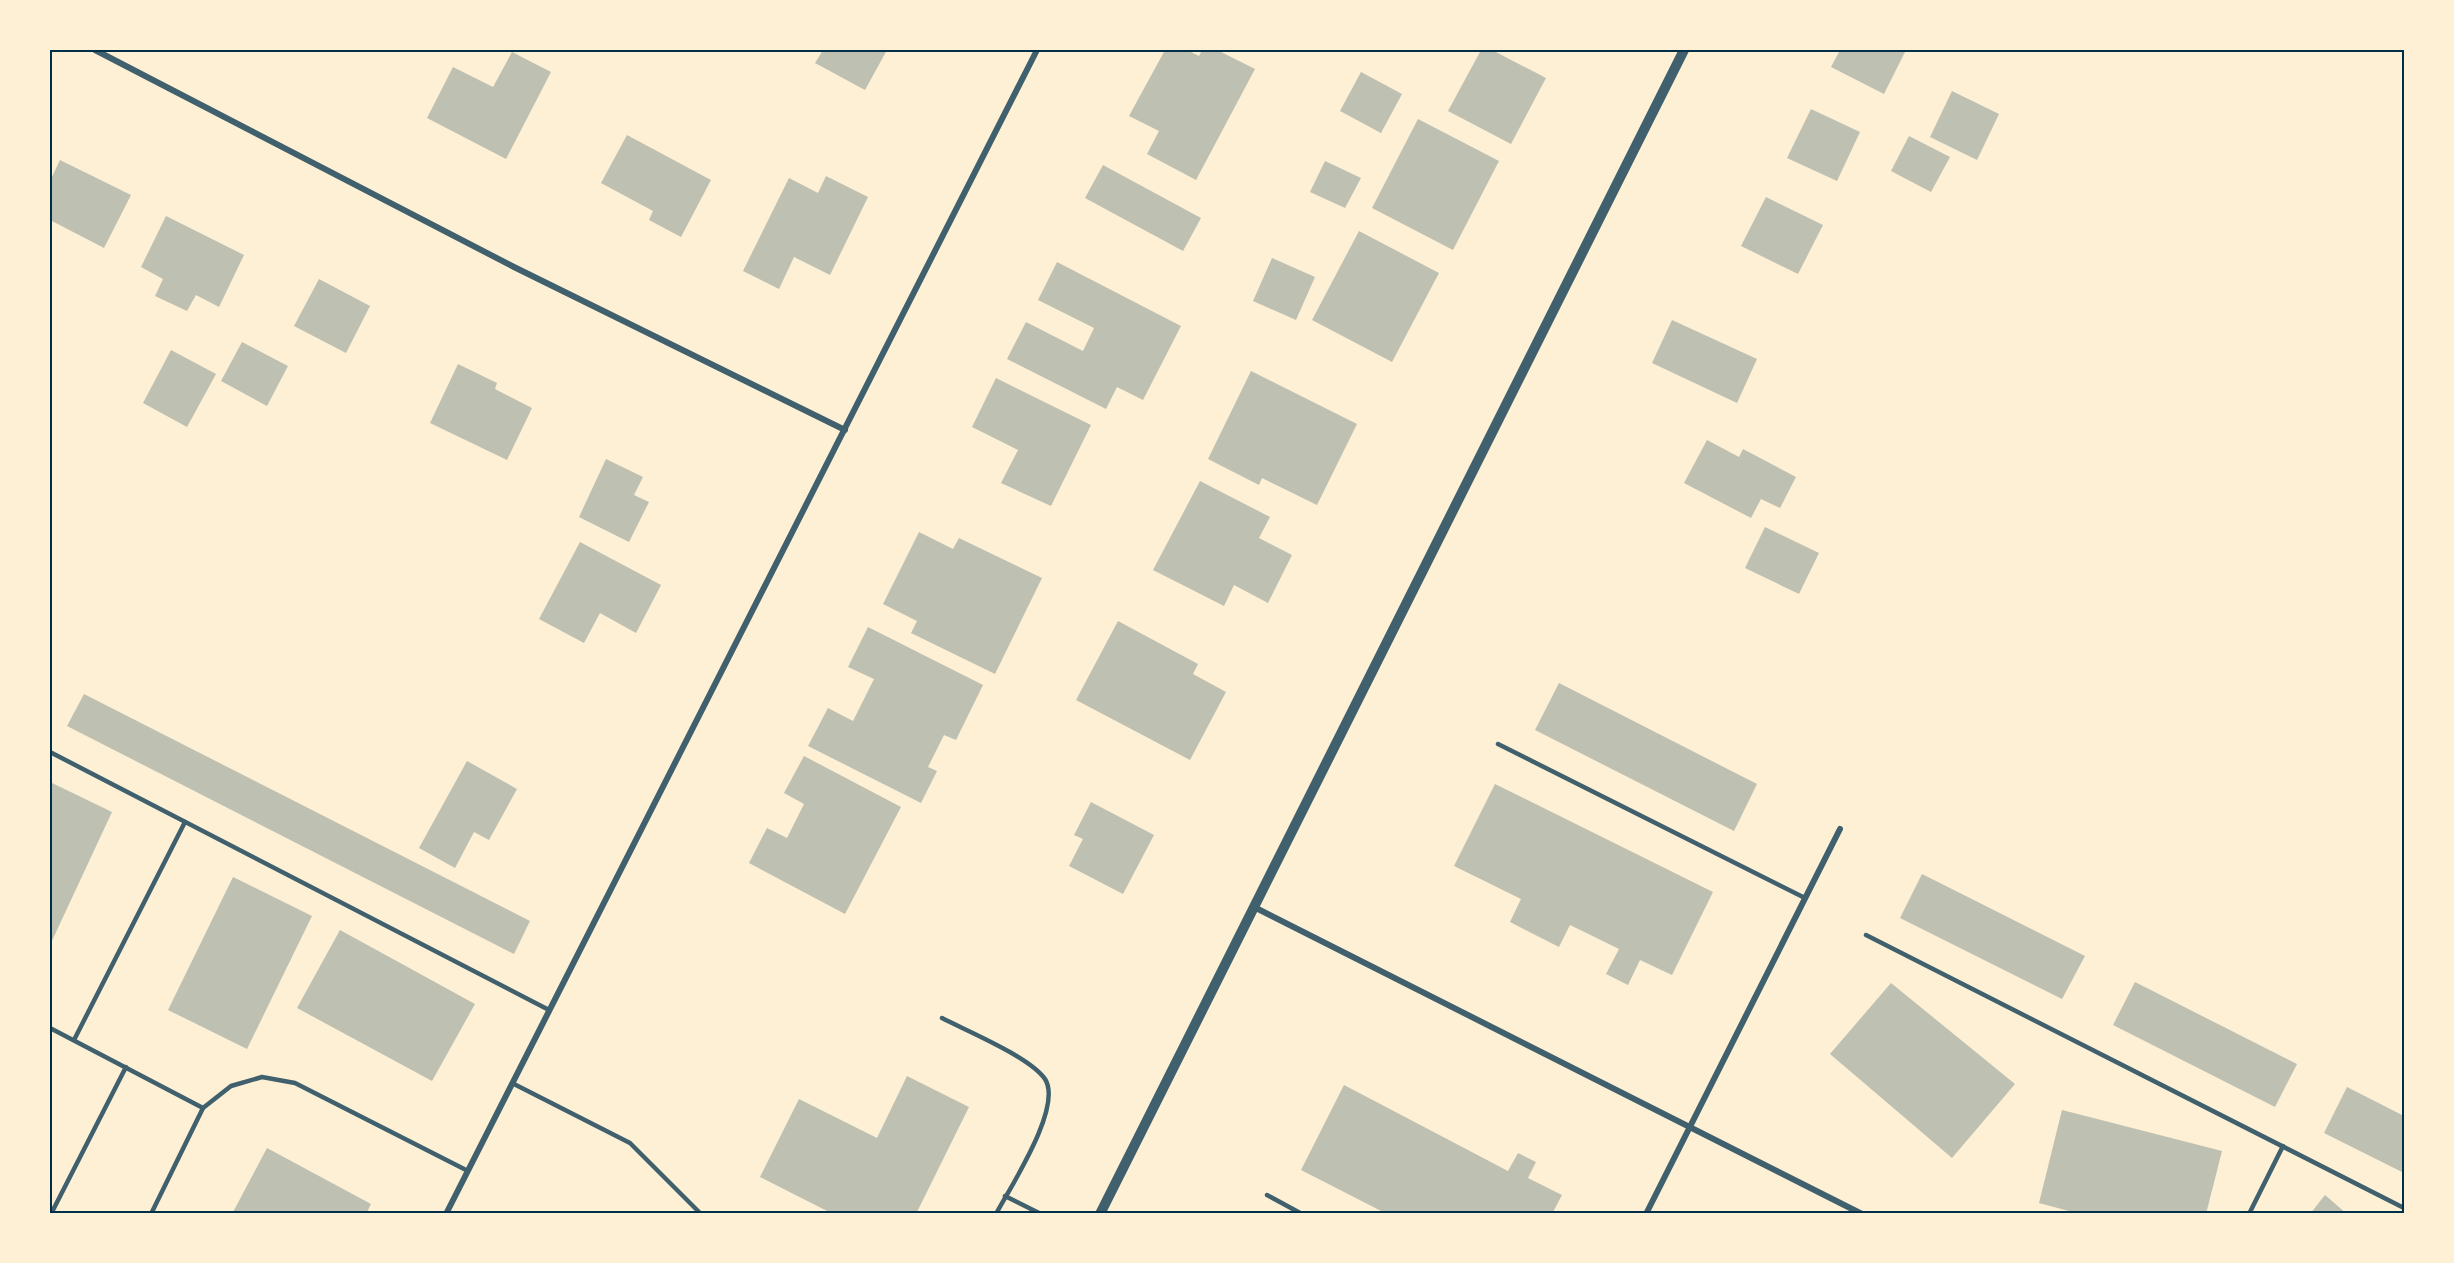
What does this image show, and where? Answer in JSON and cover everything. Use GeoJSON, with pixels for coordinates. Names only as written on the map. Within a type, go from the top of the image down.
{"type":"FeatureCollection","features":[{"type":"Feature","properties":{"kind":"street"},"geometry":{"type":"LineString","coordinates":[[95,50],[514,267],[845,430]]}},
{"type":"Feature","properties":{"kind":"street"},"geometry":{"type":"LineString","coordinates":[[446,1214],[1037,50]]}},
{"type":"Feature","properties":{"kind":"street"},"geometry":{"type":"LineString","coordinates":[[1100,1214],[1684,50]]}},
{"type":"Feature","properties":{"kind":"street"},"geometry":{"type":"LineString","coordinates":[[1646,1214],[1840,829]]}},
{"type":"Feature","properties":{"kind":"street"},"geometry":{"type":"LineString","coordinates":[[1254,907],[1862,1214]]}},
{"type":"Feature","properties":{"kind":"lane"},"geometry":{"type":"LineString","coordinates":[[1498,744],[1805,898]]}},
{"type":"Feature","properties":{"kind":"lane"},"geometry":{"type":"LineString","coordinates":[[50,752],[549,1010]]}},
{"type":"Feature","properties":{"kind":"lane"},"geometry":{"type":"LineString","coordinates":[[74,1040],[185,822]]}},
{"type":"Feature","properties":{"kind":"lane"},"geometry":{"type":"LineString","coordinates":[[1866,934],[2404,1208]]}},
{"type":"Feature","properties":{"kind":"lane"},"geometry":{"type":"LineString","coordinates":[[942,1018],[1029,1064],[1046,1080],[1050,1100],[1042,1127],[996,1214]]}},
{"type":"Feature","properties":{"kind":"lane"},"geometry":{"type":"LineString","coordinates":[[50,1028],[203,1108]]}},
{"type":"Feature","properties":{"kind":"lane"},"geometry":{"type":"LineString","coordinates":[[51,1214],[126,1067]]}},
{"type":"Feature","properties":{"kind":"lane"},"geometry":{"type":"LineString","coordinates":[[151,1214],[203,1108],[231,1086],[262,1077],[295,1083],[468,1171]]}},
{"type":"Feature","properties":{"kind":"lane"},"geometry":{"type":"LineString","coordinates":[[512,1083],[630,1143],[701,1214]]}},
{"type":"Feature","properties":{"kind":"lane"},"geometry":{"type":"LineString","coordinates":[[2249,1214],[2283,1146]]}},
{"type":"Feature","properties":{"kind":"lane"},"geometry":{"type":"LineString","coordinates":[[1267,1195],[1302,1214]]}},
{"type":"Feature","properties":{"kind":"lane"},"geometry":{"type":"LineString","coordinates":[[1005,1196],[1041,1214]]}},
{"type":"Feature","properties":{"kind":"building"},"geometry":{"type":"Polygon","coordinates":[[[823,50],[887,50],[865,90],[815,63],[823,50]]]}},
{"type":"Feature","properties":{"kind":"building"},"geometry":{"type":"Polygon","coordinates":[[[1165,50],[1187,50],[1199,56],[1202,50],[1217,50],[1255,69],[1196,180],[1147,154],[1159,131],[1129,116],[1165,50]]]}},
{"type":"Feature","properties":{"kind":"building"},"geometry":{"type":"Polygon","coordinates":[[[1481,50],[1492,50],[1546,78],[1511,144],[1448,111],[1481,50]]]}},
{"type":"Feature","properties":{"kind":"building"},"geometry":{"type":"Polygon","coordinates":[[[1840,50],[1906,50],[1884,94],[1831,67],[1840,50]]]}},
{"type":"Feature","properties":{"kind":"building"},"geometry":{"type":"Polygon","coordinates":[[[512,52],[551,72],[506,159],[427,118],[453,67],[493,87],[512,52]]]}},
{"type":"Feature","properties":{"kind":"building"},"geometry":{"type":"Polygon","coordinates":[[[1361,72],[1402,94],[1381,133],[1340,111],[1361,72]]]}},
{"type":"Feature","properties":{"kind":"building"},"geometry":{"type":"Polygon","coordinates":[[[1952,91],[1999,114],[1977,160],[1930,137],[1952,91]]]}},
{"type":"Feature","properties":{"kind":"building"},"geometry":{"type":"Polygon","coordinates":[[[1811,109],[1860,132],[1837,181],[1787,158],[1811,109]]]}},
{"type":"Feature","properties":{"kind":"building"},"geometry":{"type":"Polygon","coordinates":[[[1418,119],[1499,161],[1453,250],[1372,208],[1418,119]]]}},
{"type":"Feature","properties":{"kind":"building"},"geometry":{"type":"Polygon","coordinates":[[[627,135],[711,180],[681,237],[649,220],[653,211],[601,183],[627,135]]]}},
{"type":"Feature","properties":{"kind":"building"},"geometry":{"type":"Polygon","coordinates":[[[1909,136],[1950,157],[1931,192],[1891,171],[1909,136]]]}},
{"type":"Feature","properties":{"kind":"building"},"geometry":{"type":"Polygon","coordinates":[[[60,160],[131,195],[104,248],[50,220],[50,181],[60,160]]]}},
{"type":"Feature","properties":{"kind":"building"},"geometry":{"type":"Polygon","coordinates":[[[1325,161],[1361,178],[1345,208],[1310,192],[1325,161]]]}},
{"type":"Feature","properties":{"kind":"building"},"geometry":{"type":"Polygon","coordinates":[[[1103,165],[1201,218],[1183,251],[1085,198],[1103,165]]]}},
{"type":"Feature","properties":{"kind":"building"},"geometry":{"type":"Polygon","coordinates":[[[826,176],[868,197],[830,275],[794,257],[779,289],[743,271],[789,178],[818,193],[826,176]]]}},
{"type":"Feature","properties":{"kind":"building"},"geometry":{"type":"Polygon","coordinates":[[[1766,197],[1823,225],[1798,274],[1741,246],[1766,197]]]}},
{"type":"Feature","properties":{"kind":"building"},"geometry":{"type":"Polygon","coordinates":[[[166,216],[244,255],[219,307],[196,295],[187,311],[155,296],[163,279],[141,267],[166,216]]]}},
{"type":"Feature","properties":{"kind":"building"},"geometry":{"type":"Polygon","coordinates":[[[1359,231],[1439,273],[1392,362],[1312,320],[1359,231]]]}},
{"type":"Feature","properties":{"kind":"building"},"geometry":{"type":"Polygon","coordinates":[[[1272,258],[1315,277],[1296,320],[1253,301],[1272,258]]]}},
{"type":"Feature","properties":{"kind":"building"},"geometry":{"type":"Polygon","coordinates":[[[1057,262],[1181,326],[1143,400],[1117,387],[1106,409],[1007,359],[1026,322],[1083,351],[1094,328],[1038,300],[1057,262]]]}},
{"type":"Feature","properties":{"kind":"building"},"geometry":{"type":"Polygon","coordinates":[[[319,279],[370,306],[346,353],[294,326],[319,279]]]}},
{"type":"Feature","properties":{"kind":"building"},"geometry":{"type":"Polygon","coordinates":[[[1672,320],[1757,359],[1737,403],[1652,363],[1672,320]]]}},
{"type":"Feature","properties":{"kind":"building"},"geometry":{"type":"Polygon","coordinates":[[[242,342],[288,366],[267,406],[221,381],[242,342]]]}},
{"type":"Feature","properties":{"kind":"building"},"geometry":{"type":"Polygon","coordinates":[[[171,350],[216,374],[187,427],[143,403],[171,350]]]}},
{"type":"Feature","properties":{"kind":"building"},"geometry":{"type":"Polygon","coordinates":[[[458,364],[497,383],[495,389],[532,408],[507,460],[430,423],[458,364]]]}},
{"type":"Feature","properties":{"kind":"building"},"geometry":{"type":"Polygon","coordinates":[[[1251,371],[1357,424],[1317,505],[1262,478],[1259,485],[1208,459],[1251,371]]]}},
{"type":"Feature","properties":{"kind":"building"},"geometry":{"type":"Polygon","coordinates":[[[996,378],[1091,425],[1051,506],[1001,483],[1018,450],[972,427],[996,378]]]}},
{"type":"Feature","properties":{"kind":"building"},"geometry":{"type":"Polygon","coordinates":[[[1707,440],[1739,457],[1743,449],[1796,477],[1780,508],[1761,499],[1751,518],[1684,483],[1707,440]]]}},
{"type":"Feature","properties":{"kind":"building"},"geometry":{"type":"Polygon","coordinates":[[[606,459],[643,477],[634,495],[649,502],[629,542],[579,517],[606,459]]]}},
{"type":"Feature","properties":{"kind":"building"},"geometry":{"type":"Polygon","coordinates":[[[1200,481],[1270,517],[1259,538],[1292,555],[1268,603],[1234,585],[1224,606],[1153,570],[1200,481]]]}},
{"type":"Feature","properties":{"kind":"building"},"geometry":{"type":"Polygon","coordinates":[[[1765,527],[1819,553],[1799,594],[1745,568],[1765,527]]]}},
{"type":"Feature","properties":{"kind":"building"},"geometry":{"type":"Polygon","coordinates":[[[919,532],[953,549],[959,538],[1042,578],[995,674],[911,633],[917,621],[883,604],[919,532]]]}},
{"type":"Feature","properties":{"kind":"building"},"geometry":{"type":"Polygon","coordinates":[[[580,542],[661,585],[636,633],[600,613],[584,643],[539,619],[580,542]]]}},
{"type":"Feature","properties":{"kind":"building"},"geometry":{"type":"Polygon","coordinates":[[[1118,621],[1198,664],[1193,674],[1226,692],[1190,760],[1076,700],[1118,621]]]}},
{"type":"Feature","properties":{"kind":"building"},"geometry":{"type":"Polygon","coordinates":[[[868,627],[983,685],[956,740],[944,735],[928,767],[937,771],[921,803],[808,746],[828,708],[853,721],[874,679],[848,667],[868,627]]]}},
{"type":"Feature","properties":{"kind":"building"},"geometry":{"type":"Polygon","coordinates":[[[1559,683],[1757,784],[1734,831],[1535,730],[1559,683]]]}},
{"type":"Feature","properties":{"kind":"building"},"geometry":{"type":"Polygon","coordinates":[[[84,694],[530,921],[514,954],[67,726],[84,694]]]}},
{"type":"Feature","properties":{"kind":"building"},"geometry":{"type":"Polygon","coordinates":[[[804,756],[901,807],[845,914],[749,863],[767,828],[787,838],[804,804],[784,793],[804,756]]]}},
{"type":"Feature","properties":{"kind":"building"},"geometry":{"type":"Polygon","coordinates":[[[467,761],[517,789],[489,840],[474,832],[455,868],[419,848],[467,761]]]}},
{"type":"Feature","properties":{"kind":"building"},"geometry":{"type":"Polygon","coordinates":[[[50,782],[112,812],[50,945],[50,782]]]}},
{"type":"Feature","properties":{"kind":"building"},"geometry":{"type":"Polygon","coordinates":[[[1495,784],[1713,892],[1672,975],[1640,960],[1628,985],[1606,974],[1619,949],[1570,925],[1559,947],[1510,922],[1521,899],[1454,866],[1495,784]]]}},
{"type":"Feature","properties":{"kind":"building"},"geometry":{"type":"Polygon","coordinates":[[[1091,802],[1154,835],[1123,894],[1069,866],[1083,839],[1074,835],[1091,802]]]}},
{"type":"Feature","properties":{"kind":"building"},"geometry":{"type":"Polygon","coordinates":[[[1922,874],[2085,956],[2062,999],[1900,918],[1922,874]]]}},
{"type":"Feature","properties":{"kind":"building"},"geometry":{"type":"Polygon","coordinates":[[[233,877],[312,916],[247,1049],[168,1010],[233,877]]]}},
{"type":"Feature","properties":{"kind":"building"},"geometry":{"type":"Polygon","coordinates":[[[340,930],[475,1004],[432,1081],[297,1008],[340,930]]]}},
{"type":"Feature","properties":{"kind":"building"},"geometry":{"type":"Polygon","coordinates":[[[2135,982],[2297,1064],[2275,1107],[2113,1025],[2135,982]]]}},
{"type":"Feature","properties":{"kind":"building"},"geometry":{"type":"Polygon","coordinates":[[[1891,983],[2015,1084],[1952,1158],[1830,1054],[1891,983]]]}},
{"type":"Feature","properties":{"kind":"building"},"geometry":{"type":"Polygon","coordinates":[[[907,1076],[969,1107],[916,1214],[833,1214],[760,1177],[799,1099],[877,1138],[907,1076]]]}},
{"type":"Feature","properties":{"kind":"building"},"geometry":{"type":"Polygon","coordinates":[[[1344,1085],[1508,1171],[1518,1153],[1536,1162],[1528,1178],[1562,1195],[1552,1214],[1387,1214],[1301,1170],[1344,1085]]]}},
{"type":"Feature","properties":{"kind":"building"},"geometry":{"type":"Polygon","coordinates":[[[2347,1087],[2404,1116],[2404,1173],[2324,1133],[2347,1087]]]}},
{"type":"Feature","properties":{"kind":"building"},"geometry":{"type":"Polygon","coordinates":[[[2062,1110],[2222,1151],[2206,1214],[2080,1214],[2039,1203],[2062,1110]]]}},
{"type":"Feature","properties":{"kind":"building"},"geometry":{"type":"Polygon","coordinates":[[[267,1148],[371,1204],[366,1214],[232,1214],[267,1148]]]}},
{"type":"Feature","properties":{"kind":"building"},"geometry":{"type":"Polygon","coordinates":[[[2325,1195],[2347,1214],[2310,1214],[2325,1195]]]}}]}
